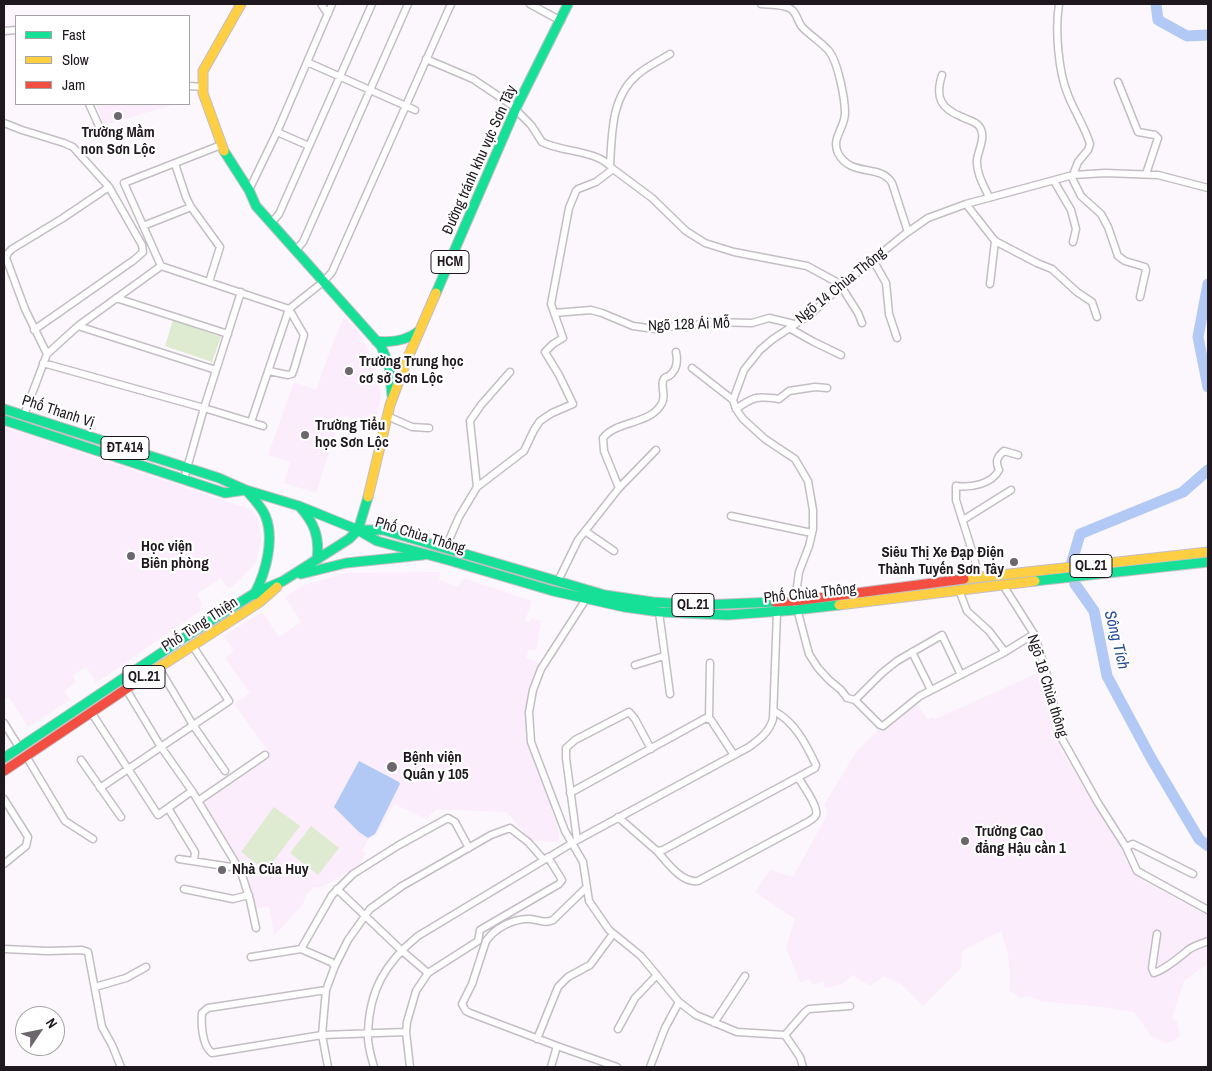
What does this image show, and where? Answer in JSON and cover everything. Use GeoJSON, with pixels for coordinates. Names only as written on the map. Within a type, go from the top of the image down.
{"type":"FeatureCollection","features":[{"type":"Feature","properties":{"kind":"main road"},"geometry":{"type":"LineString","coordinates":[[241,4],[203,71],[202,87],[221,145],[249,190],[256,206],[380,346],[387,358],[392,398]]}},
{"type":"Feature","properties":{"kind":"main road","name":"Đường tránh khu vực Sơn Tây"},"geometry":{"type":"LineString","coordinates":[[358,530],[366,507],[392,398],[516,108],[568,4]]}},
{"type":"Feature","properties":{"kind":"main road"},"geometry":{"type":"LineString","coordinates":[[376,341],[400,342],[420,331]]}},
{"type":"Feature","properties":{"kind":"main road","name":"Phố Thanh Vị"},"geometry":{"type":"LineString","coordinates":[[4,409],[219,478],[246,490],[299,506],[358,530]]}},
{"type":"Feature","properties":{"kind":"main road"},"geometry":{"type":"LineString","coordinates":[[24,415],[24,426]]}},
{"type":"Feature","properties":{"kind":"main road","name":"Phố Thanh Vị"},"geometry":{"type":"LineString","coordinates":[[4,420],[225,493],[246,490]]}},
{"type":"Feature","properties":{"kind":"main road"},"geometry":{"type":"LineString","coordinates":[[246,490],[257,500],[270,525],[267,556],[255,594],[260,602]]}},
{"type":"Feature","properties":{"kind":"main road"},"geometry":{"type":"LineString","coordinates":[[299,506],[314,524],[318,536],[319,549],[317,559]]}},
{"type":"Feature","properties":{"kind":"main road","name":"Phố Chùa Thông"},"geometry":{"type":"LineString","coordinates":[[358,530],[383,530],[591,591],[732,615],[796,610],[959,590],[1002,580],[1208,552]]}},
{"type":"Feature","properties":{"kind":"main road","name":"Phố Chùa Thông"},"geometry":{"type":"LineString","coordinates":[[358,530],[377,541],[433,555],[585,600],[659,612],[701,610],[795,600],[978,577],[1002,580]]}},
{"type":"Feature","properties":{"kind":"main road","name":"Phố Tùng Thiện"},"geometry":{"type":"LineString","coordinates":[[4,758],[185,636],[255,594],[283,581],[349,539],[358,530]]}},
{"type":"Feature","properties":{"kind":"main road"},"geometry":{"type":"LineString","coordinates":[[449,550],[450,561]]}},
{"type":"Feature","properties":{"kind":"main road"},"geometry":{"type":"LineString","coordinates":[[283,581],[322,567],[343,563],[433,555]]}},
{"type":"Feature","properties":{"kind":"main road","name":"Phố Chùa Thông"},"geometry":{"type":"LineString","coordinates":[[1036,576],[1147,569],[1208,562]]}},
{"type":"Feature","properties":{"kind":"main road","name":"Phố Tùng Thiện"},"geometry":{"type":"LineString","coordinates":[[4,771],[192,645],[260,602],[283,581]]}},
{"type":"Feature","properties":{"kind":"street"},"geometry":{"type":"LineString","coordinates":[[321,4],[328,14]]}},
{"type":"Feature","properties":{"kind":"street"},"geometry":{"type":"LineString","coordinates":[[249,190],[332,4]]}},
{"type":"Feature","properties":{"kind":"street"},"geometry":{"type":"LineString","coordinates":[[272,222],[279,214],[372,4]]}},
{"type":"Feature","properties":{"kind":"street"},"geometry":{"type":"LineString","coordinates":[[295,251],[302,242],[408,4]]}},
{"type":"Feature","properties":{"kind":"street"},"geometry":{"type":"LineString","coordinates":[[251,422],[289,309],[323,282],[332,272],[451,4]]}},
{"type":"Feature","properties":{"kind":"street"},"geometry":{"type":"LineString","coordinates":[[530,4],[561,21]]}},
{"type":"Feature","properties":{"kind":"street"},"geometry":{"type":"LineString","coordinates":[[761,4],[792,10],[797,15],[802,27],[831,54],[840,82],[845,114],[836,141],[838,152],[850,166],[866,171],[883,173],[889,178],[908,232]]}},
{"type":"Feature","properties":{"kind":"street"},"geometry":{"type":"LineString","coordinates":[[1060,4],[1057,18],[1063,79],[1067,94],[1090,144],[1072,175],[1081,196],[1098,210],[1104,218],[1118,256],[1125,261],[1145,267],[1140,297]]}},
{"type":"Feature","properties":{"kind":"street"},"geometry":{"type":"LineString","coordinates":[[449,550],[459,517],[477,487],[524,451],[540,421],[552,413],[573,404],[545,352],[563,338],[550,304],[569,208],[578,189],[596,182],[611,167],[614,121],[620,97],[638,74],[670,54]]}},
{"type":"Feature","properties":{"kind":"street"},"geometry":{"type":"LineString","coordinates":[[426,59],[473,79],[516,108],[531,125],[542,142],[584,154],[611,167],[652,198],[686,231],[705,243],[734,252],[807,266],[842,286],[862,323]]}},
{"type":"Feature","properties":{"kind":"street"},"geometry":{"type":"LineString","coordinates":[[307,62],[415,110]]}},
{"type":"Feature","properties":{"kind":"street"},"geometry":{"type":"LineString","coordinates":[[942,75],[938,92],[942,103],[953,113],[976,123],[981,130],[982,136],[977,168],[989,197]]}},
{"type":"Feature","properties":{"kind":"street"},"geometry":{"type":"LineString","coordinates":[[1118,82],[1138,132],[1155,135],[1158,138],[1146,174]]}},
{"type":"Feature","properties":{"kind":"street"},"geometry":{"type":"LineString","coordinates":[[190,86],[202,87]]}},
{"type":"Feature","properties":{"kind":"street"},"geometry":{"type":"LineString","coordinates":[[90,105],[100,126]]}},
{"type":"Feature","properties":{"kind":"street"},"geometry":{"type":"LineString","coordinates":[[4,123],[64,142],[73,148],[109,187],[142,245],[142,252],[134,260],[34,330]]}},
{"type":"Feature","properties":{"kind":"street"},"geometry":{"type":"LineString","coordinates":[[276,132],[309,146]]}},
{"type":"Feature","properties":{"kind":"street"},"geometry":{"type":"LineString","coordinates":[[221,145],[124,183],[161,266],[289,309],[304,335],[294,369],[292,374],[288,375],[268,371]]}},
{"type":"Feature","properties":{"kind":"street"},"geometry":{"type":"LineString","coordinates":[[175,164],[191,207],[220,247],[209,282]]}},
{"type":"Feature","properties":{"kind":"street","name":"Ngõ 14 Chùa Thông"},"geometry":{"type":"LineString","coordinates":[[733,400],[744,370],[751,359],[773,339],[817,309],[873,260],[928,218],[989,197],[1072,175],[1104,173],[1146,174],[1208,188]]}},
{"type":"Feature","properties":{"kind":"street"},"geometry":{"type":"LineString","coordinates":[[1054,181],[1071,210],[1076,229],[1073,242]]}},
{"type":"Feature","properties":{"kind":"street"},"geometry":{"type":"LineString","coordinates":[[47,354],[34,330],[6,258],[8,253],[109,187]]}},
{"type":"Feature","properties":{"kind":"street"},"geometry":{"type":"LineString","coordinates":[[966,204],[995,241],[1052,269],[1077,292],[1092,302],[1097,317]]}},
{"type":"Feature","properties":{"kind":"street"},"geometry":{"type":"LineString","coordinates":[[143,226],[191,207]]}},
{"type":"Feature","properties":{"kind":"street"},"geometry":{"type":"LineString","coordinates":[[990,284],[995,241]]}},
{"type":"Feature","properties":{"kind":"street"},"geometry":{"type":"LineString","coordinates":[[873,260],[886,283],[889,314],[897,338]]}},
{"type":"Feature","properties":{"kind":"street"},"geometry":{"type":"LineString","coordinates":[[24,415],[47,354],[78,326],[161,266]]}},
{"type":"Feature","properties":{"kind":"street"},"geometry":{"type":"LineString","coordinates":[[184,479],[204,408],[241,292]]}},
{"type":"Feature","properties":{"kind":"street"},"geometry":{"type":"LineString","coordinates":[[116,298],[228,334]]}},
{"type":"Feature","properties":{"kind":"street","name":"Ngõ 128 Ái Mỗ"},"geometry":{"type":"LineString","coordinates":[[554,313],[591,310],[602,312],[633,326],[655,329],[674,326],[687,327],[709,322],[752,323],[769,318],[792,326],[814,342],[841,355]]}},
{"type":"Feature","properties":{"kind":"street"},"geometry":{"type":"LineString","coordinates":[[78,326],[216,370]]}},
{"type":"Feature","properties":{"kind":"street"},"geometry":{"type":"LineString","coordinates":[[619,488],[604,451],[603,438],[653,414],[661,406],[663,401],[663,381],[673,372],[678,362],[676,352]]}},
{"type":"Feature","properties":{"kind":"street"},"geometry":{"type":"LineString","coordinates":[[43,363],[263,426]]}},
{"type":"Feature","properties":{"kind":"street"},"geometry":{"type":"LineString","coordinates":[[692,368],[733,400],[736,409],[752,428],[765,439],[788,453],[802,469],[811,494],[813,510],[812,533],[799,572],[795,600],[796,610],[808,654],[818,668],[847,698],[854,700],[883,726],[909,704],[930,690],[1005,652],[1034,634]]}},
{"type":"Feature","properties":{"kind":"street"},"geometry":{"type":"LineString","coordinates":[[477,487],[470,421],[510,372]]}},
{"type":"Feature","properties":{"kind":"street"},"geometry":{"type":"LineString","coordinates":[[736,409],[754,397],[779,399],[789,391],[827,388]]}},
{"type":"Feature","properties":{"kind":"street"},"geometry":{"type":"LineString","coordinates":[[387,416],[412,427],[429,428]]}},
{"type":"Feature","properties":{"kind":"street"},"geometry":{"type":"LineString","coordinates":[[558,581],[578,540],[619,488],[656,450]]}},
{"type":"Feature","properties":{"kind":"street"},"geometry":{"type":"LineString","coordinates":[[978,577],[974,557],[956,500],[956,486],[972,487],[979,485],[994,476],[999,470],[996,463],[998,456],[1004,451],[1018,454]]}},
{"type":"Feature","properties":{"kind":"street"},"geometry":{"type":"LineString","coordinates":[[963,520],[1011,490]]}},
{"type":"Feature","properties":{"kind":"street"},"geometry":{"type":"LineString","coordinates":[[731,516],[812,533]]}},
{"type":"Feature","properties":{"kind":"street"},"geometry":{"type":"LineString","coordinates":[[585,531],[614,551]]}},
{"type":"Feature","properties":{"kind":"street","name":"Ngõ 18 Chùa thông"},"geometry":{"type":"LineString","coordinates":[[1002,580],[1034,634],[1046,671],[1061,737],[1098,803],[1126,847],[1137,871],[1208,910]]}},
{"type":"Feature","properties":{"kind":"street"},"geometry":{"type":"LineString","coordinates":[[959,590],[967,611],[989,631],[1005,652]]}},
{"type":"Feature","properties":{"kind":"street"},"geometry":{"type":"LineString","coordinates":[[575,841],[565,831],[531,742],[529,712],[533,690],[541,670],[591,591]]}},
{"type":"Feature","properties":{"kind":"street"},"geometry":{"type":"LineString","coordinates":[[659,612],[670,694]]}},
{"type":"Feature","properties":{"kind":"street"},"geometry":{"type":"LineString","coordinates":[[374,1067],[368,1034],[371,1010],[378,986],[388,966],[401,950],[418,936],[546,858],[734,755],[760,738],[770,726],[774,711],[777,612]]}},
{"type":"Feature","properties":{"kind":"street"},"geometry":{"type":"LineString","coordinates":[[854,700],[882,673],[912,652],[942,636],[961,675]]}},
{"type":"Feature","properties":{"kind":"street"},"geometry":{"type":"LineString","coordinates":[[100,788],[229,701],[192,645]]}},
{"type":"Feature","properties":{"kind":"street"},"geometry":{"type":"LineString","coordinates":[[912,652],[930,690]]}},
{"type":"Feature","properties":{"kind":"street"},"geometry":{"type":"LineString","coordinates":[[635,665],[664,656]]}},
{"type":"Feature","properties":{"kind":"street"},"geometry":{"type":"LineString","coordinates":[[710,663],[709,718],[734,755]]}},
{"type":"Feature","properties":{"kind":"street"},"geometry":{"type":"LineString","coordinates":[[159,668],[193,725],[225,771]]}},
{"type":"Feature","properties":{"kind":"street"},"geometry":{"type":"LineString","coordinates":[[126,689],[242,872],[256,928]]}},
{"type":"Feature","properties":{"kind":"street"},"geometry":{"type":"LineString","coordinates":[[657,851],[663,850],[815,768],[816,765],[807,747],[790,721],[774,711]]}},
{"type":"Feature","properties":{"kind":"street"},"geometry":{"type":"LineString","coordinates":[[91,712],[158,815],[192,791]]}},
{"type":"Feature","properties":{"kind":"street"},"geometry":{"type":"LineString","coordinates":[[651,749],[635,719],[629,712],[574,740],[566,748],[575,841],[583,862],[589,900],[597,914],[613,934],[641,956],[679,1002],[696,1015],[737,1032],[785,1035]]}},
{"type":"Feature","properties":{"kind":"street"},"geometry":{"type":"LineString","coordinates":[[570,793],[702,720],[709,718]]}},
{"type":"Feature","properties":{"kind":"street"},"geometry":{"type":"LineString","coordinates":[[4,723],[19,747]]}},
{"type":"Feature","properties":{"kind":"street"},"geometry":{"type":"LineString","coordinates":[[198,801],[266,755]]}},
{"type":"Feature","properties":{"kind":"street"},"geometry":{"type":"LineString","coordinates":[[26,756],[65,821],[93,839]]}},
{"type":"Feature","properties":{"kind":"street"},"geometry":{"type":"LineString","coordinates":[[81,760],[121,817]]}},
{"type":"Feature","properties":{"kind":"street"},"geometry":{"type":"LineString","coordinates":[[618,817],[657,851],[682,877],[698,881],[798,828],[814,817],[816,814],[815,806],[798,777]]}},
{"type":"Feature","properties":{"kind":"street"},"geometry":{"type":"LineString","coordinates":[[4,799],[28,837],[26,846],[4,864]]}},
{"type":"Feature","properties":{"kind":"street"},"geometry":{"type":"LineString","coordinates":[[168,808],[195,852],[194,861]]}},
{"type":"Feature","properties":{"kind":"street"},"geometry":{"type":"LineString","coordinates":[[301,949],[337,889],[354,874],[398,845],[448,818],[455,822],[469,848]]}},
{"type":"Feature","properties":{"kind":"street"},"geometry":{"type":"LineString","coordinates":[[328,1067],[322,1035],[326,990],[348,940],[370,909],[402,886],[491,835],[510,828],[546,858],[562,880],[559,884],[480,930],[478,941],[428,973],[416,991],[407,1022],[406,1032],[410,1067]]}},
{"type":"Feature","properties":{"kind":"street"},"geometry":{"type":"LineString","coordinates":[[1126,847],[1133,844],[1193,874]]}},
{"type":"Feature","properties":{"kind":"street"},"geometry":{"type":"LineString","coordinates":[[179,858],[231,867],[237,864]]}},
{"type":"Feature","properties":{"kind":"street"},"geometry":{"type":"LineString","coordinates":[[587,887],[553,920],[548,922],[528,919],[514,922],[499,929],[489,937],[472,984],[462,1004],[466,1011],[470,1013],[617,1067]]}},
{"type":"Feature","properties":{"kind":"street"},"geometry":{"type":"LineString","coordinates":[[184,889],[233,899],[249,895]]}},
{"type":"Feature","properties":{"kind":"street"},"geometry":{"type":"LineString","coordinates":[[337,889],[428,973]]}},
{"type":"Feature","properties":{"kind":"street"},"geometry":{"type":"LineString","coordinates":[[537,1039],[558,987],[568,977],[590,965],[613,934]]}},
{"type":"Feature","properties":{"kind":"street"},"geometry":{"type":"LineString","coordinates":[[1157,934],[1152,968],[1154,973],[1160,971],[1187,950],[1208,941]]}},
{"type":"Feature","properties":{"kind":"street"},"geometry":{"type":"LineString","coordinates":[[4,948],[85,950],[90,958],[104,1030],[121,1067]]}},
{"type":"Feature","properties":{"kind":"street"},"geometry":{"type":"LineString","coordinates":[[251,957],[301,949],[331,962],[335,966]]}},
{"type":"Feature","properties":{"kind":"street"},"geometry":{"type":"LineString","coordinates":[[95,987],[126,978],[146,967]]}},
{"type":"Feature","properties":{"kind":"street"},"geometry":{"type":"LineString","coordinates":[[618,1029],[634,998],[657,975]]}},
{"type":"Feature","properties":{"kind":"street"},"geometry":{"type":"LineString","coordinates":[[714,1023],[746,976]]}},
{"type":"Feature","properties":{"kind":"street"},"geometry":{"type":"LineString","coordinates":[[326,990],[208,1008],[202,1013],[206,1047],[212,1053],[322,1035],[406,1032]]}},
{"type":"Feature","properties":{"kind":"street"},"geometry":{"type":"LineString","coordinates":[[650,1067],[665,1028],[679,1002]]}},
{"type":"Feature","properties":{"kind":"street"},"geometry":{"type":"LineString","coordinates":[[785,1035],[805,1012],[810,1009],[850,1006]]}},
{"type":"Feature","properties":{"kind":"street"},"geometry":{"type":"LineString","coordinates":[[785,1035],[800,1058],[803,1067]]}},
{"type":"Feature","properties":{"kind":"street"},"geometry":{"type":"LineString","coordinates":[[550,1067],[557,1046]]}},
{"type":"Feature","properties":{"kind":"shaded area","name":"Trường Mầm non Sơn Lộc"},"geometry":{"type":"Polygon","coordinates":[[[96,105],[173,105],[104,125],[96,105]]]}},
{"type":"Feature","properties":{"kind":"shaded area"},"geometry":{"type":"Polygon","coordinates":[[[344,317],[357,330],[369,352],[381,393],[376,425],[341,415],[316,493],[284,483],[290,462],[268,455],[294,382],[316,390],[344,317]]]}},
{"type":"Feature","properties":{"kind":"shaded area","name":"Học viện Biên phòng"},"geometry":{"type":"Polygon","coordinates":[[[4,427],[252,510],[258,517],[261,540],[256,563],[231,588],[227,587],[221,578],[197,594],[202,604],[200,611],[96,683],[86,667],[73,675],[76,682],[64,691],[70,700],[28,727],[9,697],[4,700],[4,427]]]}},
{"type":"Feature","properties":{"kind":"shaded area","name":"Bệnh viện Quân y 105"},"geometry":{"type":"Polygon","coordinates":[[[440,572],[439,580],[458,587],[464,578],[532,601],[525,621],[530,622],[532,618],[541,621],[536,650],[529,649],[526,658],[543,664],[531,690],[530,743],[559,832],[559,839],[556,842],[530,840],[507,812],[437,809],[426,819],[394,804],[376,835],[368,840],[362,851],[366,853],[359,865],[322,887],[314,887],[306,895],[303,904],[274,934],[269,907],[256,908],[250,885],[244,873],[205,807],[207,803],[204,798],[268,751],[234,704],[250,693],[225,658],[234,651],[223,636],[262,612],[279,637],[301,622],[285,597],[304,585],[346,573],[440,572]]]}},
{"type":"Feature","properties":{"kind":"shaded area","name":"Trường Cao đẳng Hậu cần 1"},"geometry":{"type":"Polygon","coordinates":[[[1040,672],[1038,681],[1043,683],[1061,750],[1140,879],[1208,916],[1208,963],[1184,981],[1172,1018],[1177,1022],[1180,1035],[1174,1041],[1166,1043],[1151,1036],[1134,1012],[1040,1001],[1029,996],[1020,998],[1009,990],[1008,954],[1001,931],[962,951],[961,968],[923,1006],[902,985],[884,976],[870,986],[853,975],[842,984],[825,988],[823,981],[813,985],[810,979],[800,982],[786,948],[795,919],[755,892],[770,870],[793,877],[828,813],[824,805],[856,752],[881,727],[916,702],[927,719],[933,717],[935,719],[1040,672]]]}},
{"type":"Feature","properties":{"kind":"green space"},"geometry":{"type":"Polygon","coordinates":[[[173,320],[221,337],[212,362],[165,346],[173,320]]]}},
{"type":"Feature","properties":{"kind":"green space"},"geometry":{"type":"Polygon","coordinates":[[[274,807],[300,826],[266,871],[241,852],[274,807]]]}},
{"type":"Feature","properties":{"kind":"green space"},"geometry":{"type":"Polygon","coordinates":[[[311,826],[339,848],[318,875],[290,853],[311,826]]]}},
{"type":"Feature","properties":{"kind":"water"},"geometry":{"type":"Polygon","coordinates":[[[359,761],[400,784],[375,834],[368,838],[359,832],[334,807],[359,761]]]}},
{"type":"Feature","properties":{"kind":"waterway","name":"Sông Tích"},"geometry":{"type":"LineString","coordinates":[[1156,4],[1158,20],[1187,36],[1208,35]]}},
{"type":"Feature","properties":{"kind":"waterway","name":"Sông Tích"},"geometry":{"type":"LineString","coordinates":[[1208,284],[1198,337],[1208,387]]}},
{"type":"Feature","properties":{"kind":"waterway","name":"Sông Tích"},"geometry":{"type":"LineString","coordinates":[[1208,470],[1183,492],[1080,534],[1071,565],[1075,584],[1094,611],[1107,676],[1151,758],[1199,839],[1208,846]]}},
{"type":"Feature","properties":{"kind":"traffic: fast"},"geometry":{"type":"LineString","coordinates":[[436,293],[516,108],[568,4]]}},
{"type":"Feature","properties":{"kind":"traffic: fast"},"geometry":{"type":"LineString","coordinates":[[224,151],[249,190],[256,206],[381,346],[389,365],[392,396]]}},
{"type":"Feature","properties":{"kind":"traffic: fast"},"geometry":{"type":"LineString","coordinates":[[376,341],[399,341],[419,331]]}},
{"type":"Feature","properties":{"kind":"traffic: fast"},"geometry":{"type":"LineString","coordinates":[[4,409],[219,478],[246,490],[299,506],[358,530]]}},
{"type":"Feature","properties":{"kind":"traffic: fast"},"geometry":{"type":"LineString","coordinates":[[4,420],[225,493],[245,490]]}},
{"type":"Feature","properties":{"kind":"traffic: fast"},"geometry":{"type":"LineString","coordinates":[[246,490],[265,515],[269,534],[266,565],[255,593],[256,595]]}},
{"type":"Feature","properties":{"kind":"traffic: fast"},"geometry":{"type":"LineString","coordinates":[[4,758],[185,637],[255,593],[283,581],[349,539],[358,530],[368,497]]}},
{"type":"Feature","properties":{"kind":"traffic: fast"},"geometry":{"type":"LineString","coordinates":[[299,506],[309,518],[315,530],[318,544],[317,559]]}},
{"type":"Feature","properties":{"kind":"traffic: fast"},"geometry":{"type":"LineString","coordinates":[[358,530],[377,541],[553,591],[624,607],[660,612],[728,615],[839,605]]}},
{"type":"Feature","properties":{"kind":"traffic: fast"},"geometry":{"type":"LineString","coordinates":[[360,530],[383,530],[605,595],[653,602],[701,605],[775,602]]}},
{"type":"Feature","properties":{"kind":"traffic: fast"},"geometry":{"type":"LineString","coordinates":[[301,574],[346,563],[423,555]]}},
{"type":"Feature","properties":{"kind":"traffic: fast"},"geometry":{"type":"LineString","coordinates":[[1035,581],[1208,562]]}},
{"type":"Feature","properties":{"kind":"traffic: slow"},"geometry":{"type":"LineString","coordinates":[[224,151],[203,93],[203,71],[241,4]]}},
{"type":"Feature","properties":{"kind":"traffic: slow"},"geometry":{"type":"LineString","coordinates":[[368,497],[390,405],[406,362],[436,293]]}},
{"type":"Feature","properties":{"kind":"traffic: slow"},"geometry":{"type":"LineString","coordinates":[[964,579],[1208,552]]}},
{"type":"Feature","properties":{"kind":"traffic: slow"},"geometry":{"type":"LineString","coordinates":[[839,605],[1035,581]]}},
{"type":"Feature","properties":{"kind":"traffic: slow"},"geometry":{"type":"LineString","coordinates":[[135,683],[260,602],[277,587]]}},
{"type":"Feature","properties":{"kind":"traffic: jam"},"geometry":{"type":"LineString","coordinates":[[775,602],[964,579]]}},
{"type":"Feature","properties":{"kind":"traffic: jam"},"geometry":{"type":"LineString","coordinates":[[4,771],[135,683]]}},
{"type":"Feature","properties":{"kind":"place","name":"Trường Mầm non Sơn Lộc"},"geometry":{"type":"Point","coordinates":[118,116]}},
{"type":"Feature","properties":{"kind":"place","name":"Trường Trung học cơ sở Sơn Lộc"},"geometry":{"type":"Point","coordinates":[349,371]}},
{"type":"Feature","properties":{"kind":"place","name":"Trường Tiểu học Sơn Lộc"},"geometry":{"type":"Point","coordinates":[305,435]}},
{"type":"Feature","properties":{"kind":"place","name":"Học viện Biên phòng"},"geometry":{"type":"Point","coordinates":[131,556]}},
{"type":"Feature","properties":{"kind":"place","name":"Siêu Thị Xe Đạp Điện Thành Tuyến Sơn Tây"},"geometry":{"type":"Point","coordinates":[1014,562]}},
{"type":"Feature","properties":{"kind":"place","name":"Bệnh viện Quân y 105"},"geometry":{"type":"Point","coordinates":[392,767]}},
{"type":"Feature","properties":{"kind":"place","name":"Trường Cao đẳng Hậu cần 1"},"geometry":{"type":"Point","coordinates":[965,841]}},
{"type":"Feature","properties":{"kind":"place","name":"Nhà Của Huy"},"geometry":{"type":"Point","coordinates":[222,870]}}]}
